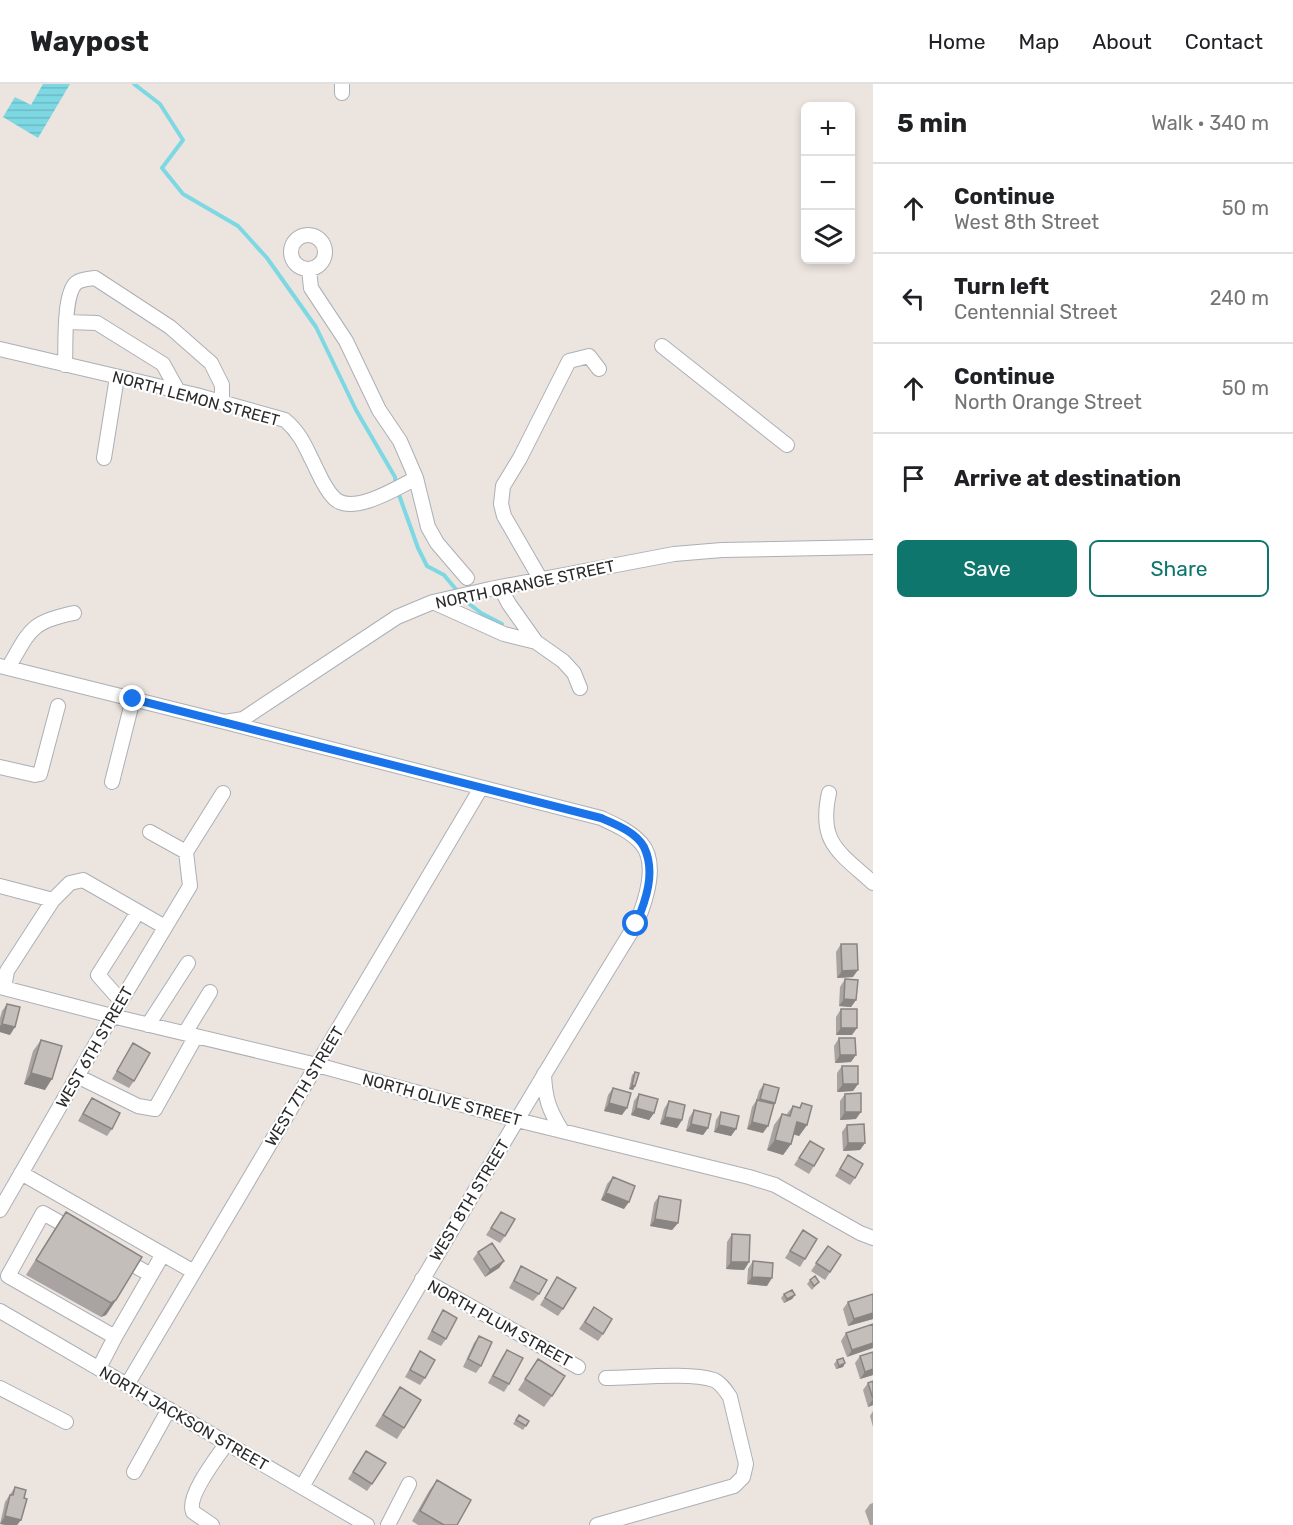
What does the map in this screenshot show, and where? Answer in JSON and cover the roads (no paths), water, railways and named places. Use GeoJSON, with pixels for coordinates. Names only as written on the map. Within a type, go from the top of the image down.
{"type":"FeatureCollection","features":[{"type":"Feature","properties":{"kind":"street"},"geometry":{"type":"LineString","coordinates":[[309,269],[311,288],[346,341],[379,410],[400,441],[410,482],[428,527],[437,543],[467,578]]}},
{"type":"Feature","properties":{"kind":"street"},"geometry":{"type":"LineString","coordinates":[[65,365],[68,300],[74,285],[79,281],[94,278],[170,327],[211,363],[222,385],[222,402]]}},
{"type":"Feature","properties":{"kind":"street"},"geometry":{"type":"LineString","coordinates":[[67,322],[97,323],[163,364],[178,391]]}},
{"type":"Feature","properties":{"kind":"street"},"geometry":{"type":"LineString","coordinates":[[662,346],[788,445]]}},
{"type":"Feature","properties":{"kind":"street","name":"NORTH LEMON STREET"},"geometry":{"type":"LineString","coordinates":[[0,350],[178,391],[285,420],[295,429],[325,487],[336,500],[348,504],[361,503],[410,482]]}},
{"type":"Feature","properties":{"kind":"street"},"geometry":{"type":"LineString","coordinates":[[541,580],[504,516],[501,504],[503,486],[520,458],[569,361],[590,356],[599,369]]}},
{"type":"Feature","properties":{"kind":"street"},"geometry":{"type":"LineString","coordinates":[[104,458],[117,377]]}},
{"type":"Feature","properties":{"kind":"street","name":"NORTH ORANGE STREET"},"geometry":{"type":"LineString","coordinates":[[225,722],[243,719],[397,617],[433,602],[674,554],[722,550],[873,547]]}},
{"type":"Feature","properties":{"kind":"street"},"geometry":{"type":"LineString","coordinates":[[500,587],[508,604],[536,642],[563,661],[574,673],[580,688]]}},
{"type":"Feature","properties":{"kind":"street"},"geometry":{"type":"LineString","coordinates":[[433,602],[504,634],[536,642]]}},
{"type":"Feature","properties":{"kind":"street"},"geometry":{"type":"LineString","coordinates":[[74,613],[49,618],[30,630],[4,667],[481,788]]}},
{"type":"Feature","properties":{"kind":"street"},"geometry":{"type":"LineString","coordinates":[[112,782],[133,699]]}},
{"type":"Feature","properties":{"kind":"street"},"geometry":{"type":"LineString","coordinates":[[0,767],[34,775],[40,774],[58,706]]}},
{"type":"Feature","properties":{"kind":"street","name":"WEST 8TH STREET"},"geometry":{"type":"LineString","coordinates":[[302,1487],[422,1279],[636,924],[646,900],[650,869],[643,845],[625,829],[601,818],[481,788]]}},
{"type":"Feature","properties":{"kind":"street","name":"WEST 7TH STREET"},"geometry":{"type":"LineString","coordinates":[[127,1385],[481,788]]}},
{"type":"Feature","properties":{"kind":"street"},"geometry":{"type":"LineString","coordinates":[[150,832],[186,852],[223,793]]}},
{"type":"Feature","properties":{"kind":"street"},"geometry":{"type":"LineString","coordinates":[[829,793],[825,811],[826,830],[833,846],[873,883]]}},
{"type":"Feature","properties":{"kind":"street","name":"WEST 6TH STREET"},"geometry":{"type":"LineString","coordinates":[[0,1210],[111,1016],[190,886],[186,852]]}},
{"type":"Feature","properties":{"kind":"street"},"geometry":{"type":"LineString","coordinates":[[2,987],[7,971],[53,900],[70,883],[83,880],[165,927]]}},
{"type":"Feature","properties":{"kind":"street"},"geometry":{"type":"LineString","coordinates":[[0,886],[53,900]]}},
{"type":"Feature","properties":{"kind":"street"},"geometry":{"type":"LineString","coordinates":[[121,1001],[98,975],[138,912]]}},
{"type":"Feature","properties":{"kind":"street"},"geometry":{"type":"LineString","coordinates":[[148,1024],[188,963]]}},
{"type":"Feature","properties":{"kind":"street","name":"NORTH OLIVE STREET"},"geometry":{"type":"LineString","coordinates":[[2,987],[111,1016],[317,1065],[517,1120],[775,1185],[873,1238]]}},
{"type":"Feature","properties":{"kind":"street"},"geometry":{"type":"LineString","coordinates":[[77,1076],[138,1106],[155,1109],[210,992]]}},
{"type":"Feature","properties":{"kind":"street"},"geometry":{"type":"LineString","coordinates":[[544,1074],[548,1108],[562,1131]]}},
{"type":"Feature","properties":{"kind":"street"},"geometry":{"type":"LineString","coordinates":[[21,1173],[194,1272]]}},
{"type":"Feature","properties":{"kind":"street"},"geometry":{"type":"LineString","coordinates":[[82,1235],[43,1213],[8,1276],[115,1337]]}},
{"type":"Feature","properties":{"kind":"street"},"geometry":{"type":"LineString","coordinates":[[111,1252],[151,1275]]}},
{"type":"Feature","properties":{"kind":"street"},"geometry":{"type":"LineString","coordinates":[[99,1368],[163,1254]]}},
{"type":"Feature","properties":{"kind":"street","name":"NORTH PLUM STREET"},"geometry":{"type":"LineString","coordinates":[[422,1279],[578,1367]]}},
{"type":"Feature","properties":{"kind":"street","name":"NORTH JACKSON STREET"},"geometry":{"type":"LineString","coordinates":[[0,1311],[367,1525]]}},
{"type":"Feature","properties":{"kind":"street"},"geometry":{"type":"LineString","coordinates":[[597,1525],[734,1486],[743,1477],[746,1464],[730,1397],[724,1387],[715,1381],[682,1376],[606,1378]]}},
{"type":"Feature","properties":{"kind":"street"},"geometry":{"type":"LineString","coordinates":[[0,1388],[66,1422]]}},
{"type":"Feature","properties":{"kind":"street"},"geometry":{"type":"LineString","coordinates":[[134,1472],[169,1409]]}},
{"type":"Feature","properties":{"kind":"street"},"geometry":{"type":"LineString","coordinates":[[212,1525],[192,1512],[191,1503],[227,1443]]}},
{"type":"Feature","properties":{"kind":"street"},"geometry":{"type":"LineString","coordinates":[[388,1525],[409,1484]]}},
{"type":"Feature","properties":{"kind":"water"},"geometry":{"type":"Polygon","coordinates":[[[43,84],[70,84],[38,138],[3,117],[15,97],[31,105],[43,84]]]}},
{"type":"Feature","properties":{"kind":"waterway"},"geometry":{"type":"LineString","coordinates":[[134,84],[160,104],[183,140],[162,168],[183,194],[238,226],[267,258],[316,327],[356,410],[395,477],[396,485]]}},
{"type":"Feature","properties":{"kind":"waterway"},"geometry":{"type":"LineString","coordinates":[[398,492],[418,548],[427,566],[444,575],[459,593]]}},
{"type":"Feature","properties":{"kind":"waterway"},"geometry":{"type":"LineString","coordinates":[[463,599],[481,613],[502,624]]}}]}
